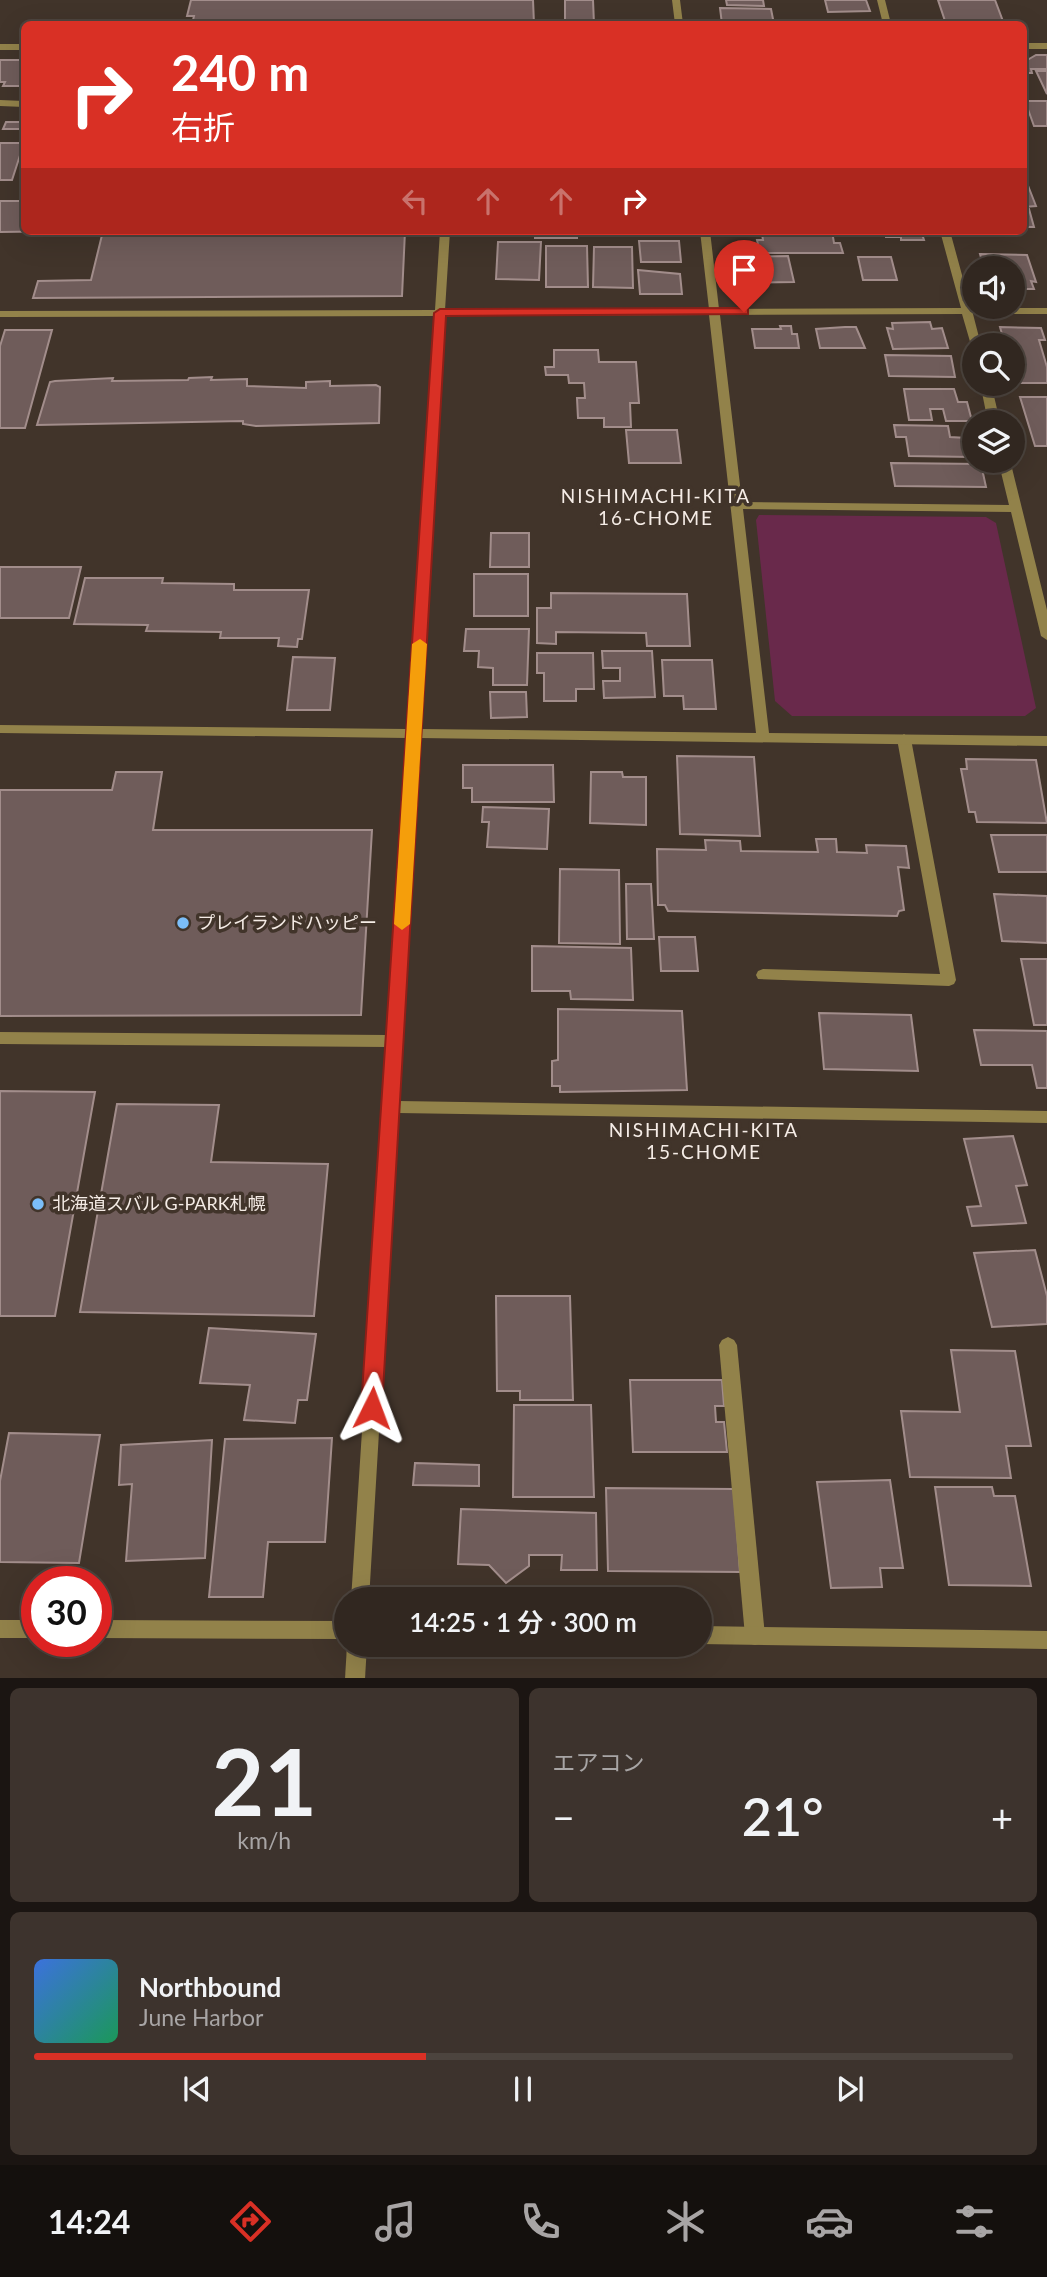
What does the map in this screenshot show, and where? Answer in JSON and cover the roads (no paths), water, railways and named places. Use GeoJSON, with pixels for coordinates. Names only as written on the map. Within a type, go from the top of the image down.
{"type":"FeatureCollection","features":[{"type":"Feature","properties":{"kind":"street"},"geometry":{"type":"LineString","coordinates":[[676,0],[679,21]]}},
{"type":"Feature","properties":{"kind":"street"},"geometry":{"type":"LineString","coordinates":[[881,0],[886,21]]}},
{"type":"Feature","properties":{"kind":"street"},"geometry":{"type":"LineString","coordinates":[[1027,46],[1047,46]]}},
{"type":"Feature","properties":{"kind":"street"},"geometry":{"type":"LineString","coordinates":[[0,47],[21,47]]}},
{"type":"Feature","properties":{"kind":"street"},"geometry":{"type":"LineString","coordinates":[[0,103],[21,104]]}},
{"type":"Feature","properties":{"kind":"street"},"geometry":{"type":"LineString","coordinates":[[361,1587],[445,235]]}},
{"type":"Feature","properties":{"kind":"street"},"geometry":{"type":"LineString","coordinates":[[706,235],[763,736]]}},
{"type":"Feature","properties":{"kind":"street"},"geometry":{"type":"LineString","coordinates":[[946,235],[962,293]]}},
{"type":"Feature","properties":{"kind":"street"},"geometry":{"type":"LineString","coordinates":[[0,314],[962,311]]}},
{"type":"Feature","properties":{"kind":"street"},"geometry":{"type":"LineString","coordinates":[[1025,311],[1047,311]]}},
{"type":"Feature","properties":{"kind":"street"},"geometry":{"type":"LineString","coordinates":[[1007,473],[1042,598],[1047,636]]}},
{"type":"Feature","properties":{"kind":"street"},"geometry":{"type":"LineString","coordinates":[[737,505],[1016,509]]}},
{"type":"Feature","properties":{"kind":"street"},"geometry":{"type":"LineString","coordinates":[[0,729],[1047,741]]}},
{"type":"Feature","properties":{"kind":"street"},"geometry":{"type":"LineString","coordinates":[[763,975],[948,980],[904,739]]}},
{"type":"Feature","properties":{"kind":"street"},"geometry":{"type":"LineString","coordinates":[[0,1038],[395,1041]]}},
{"type":"Feature","properties":{"kind":"street"},"geometry":{"type":"LineString","coordinates":[[390,1107],[1047,1117]]}},
{"type":"Feature","properties":{"kind":"street"},"geometry":{"type":"LineString","coordinates":[[728,1345],[755,1636]]}},
{"type":"Feature","properties":{"kind":"street"},"geometry":{"type":"LineString","coordinates":[[0,1629],[21,1629]]}},
{"type":"Feature","properties":{"kind":"street"},"geometry":{"type":"LineString","coordinates":[[112,1629],[334,1630]]}},
{"type":"Feature","properties":{"kind":"street"},"geometry":{"type":"LineString","coordinates":[[712,1635],[1047,1640]]}},
{"type":"Feature","properties":{"kind":"street"},"geometry":{"type":"LineString","coordinates":[[355,1678],[356,1657]]}},
{"type":"Feature","properties":{"kind":"place","name":"プレイランドハッピー"},"geometry":{"type":"Point","coordinates":[183,923]}},
{"type":"Feature","properties":{"kind":"place","name":"北海道スバル G-PARK札幌"},"geometry":{"type":"Point","coordinates":[38,1204]}},
{"type":"Feature","properties":{"kind":"district","name":"NISHIMACHI-KITA 16-CHOME"},"geometry":{"type":"Point","coordinates":[656,507]}},
{"type":"Feature","properties":{"kind":"district","name":"NISHIMACHI-KITA 15-CHOME"},"geometry":{"type":"Point","coordinates":[704,1141]}}]}
